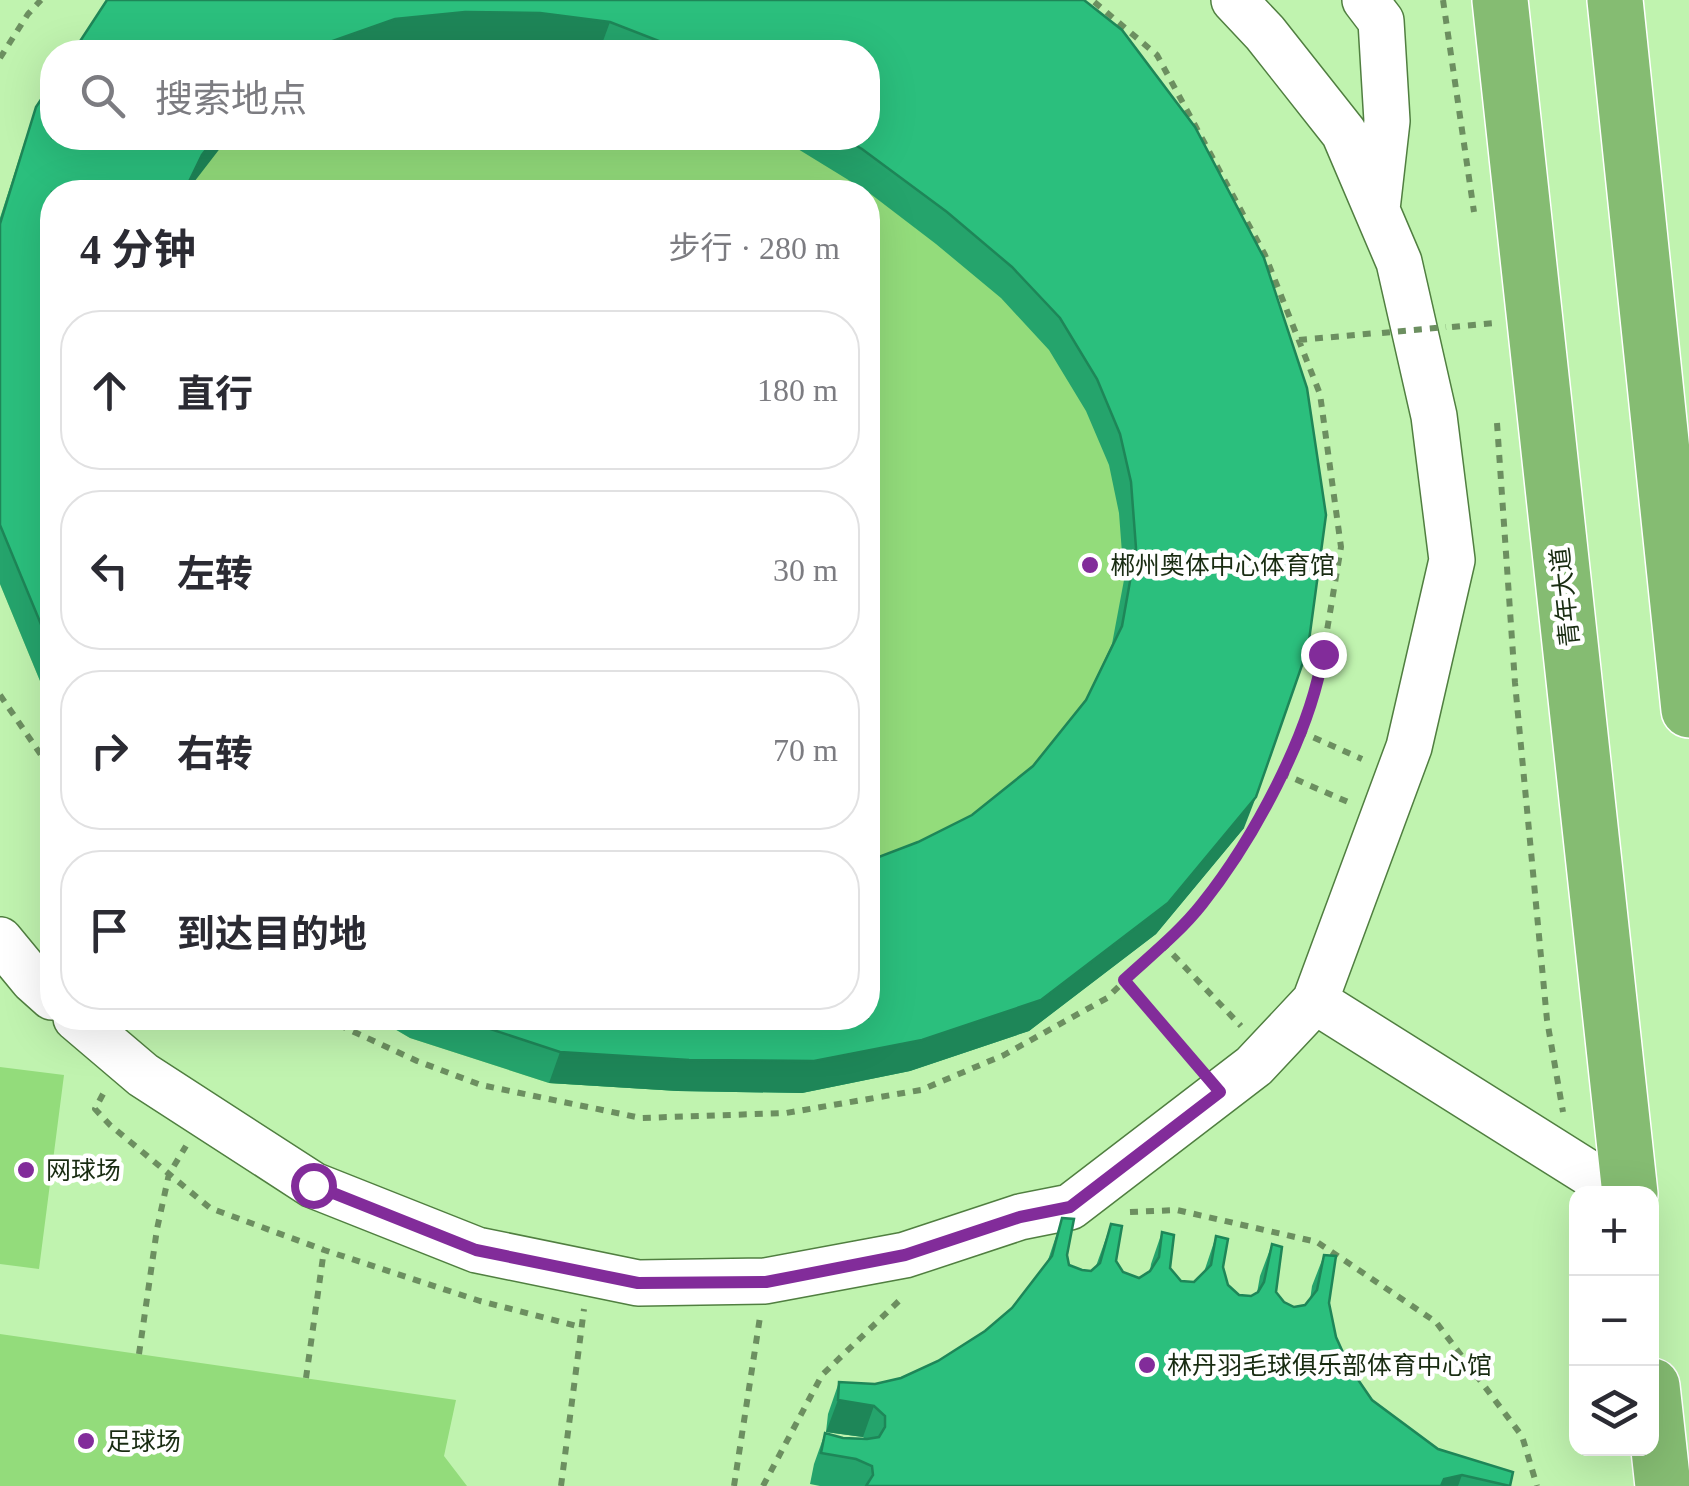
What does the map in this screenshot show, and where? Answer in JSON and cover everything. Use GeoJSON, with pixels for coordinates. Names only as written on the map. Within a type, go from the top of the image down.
{"type":"FeatureCollection","features":[{"type":"Feature","properties":{"kind":"highway","name":"青年大道"},"geometry":{"type":"LineString","coordinates":[[1500,0],[1629,1186]]}},
{"type":"Feature","properties":{"kind":"highway"},"geometry":{"type":"LineString","coordinates":[[1615,0],[1689,710]]}},
{"type":"Feature","properties":{"kind":"highway"},"geometry":{"type":"LineString","coordinates":[[1659,1450],[1663,1486]]}},
{"type":"Feature","properties":{"kind":"street"},"geometry":{"type":"LineString","coordinates":[[90,1030],[143,1075],[313,1185],[476,1250],[638,1283],[766,1282],[905,1255],[1020,1217],[1070,1207],[1266,1053],[1315,1001],[1409,747],[1452,560],[1434,416],[1399,262],[1344,134],[1266,33],[1234,0]]}},
{"type":"Feature","properties":{"kind":"street"},"geometry":{"type":"LineString","coordinates":[[1366,0],[1381,22],[1387,121],[1376,211]]}},
{"type":"Feature","properties":{"kind":"street"},"geometry":{"type":"LineString","coordinates":[[0,940],[40,986]]}},
{"type":"Feature","properties":{"kind":"street"},"geometry":{"type":"LineString","coordinates":[[1315,1001],[1609,1186]]}},
{"type":"Feature","properties":{"kind":"path"},"geometry":{"type":"LineString","coordinates":[[0,58],[40,0]]}},
{"type":"Feature","properties":{"kind":"path"},"geometry":{"type":"LineString","coordinates":[[350,1030],[481,1085],[641,1118],[786,1113],[921,1090],[1004,1055],[1107,998],[1202,905],[1268,804],[1317,690],[1341,547],[1320,394],[1265,254],[1157,55],[1092,0]]}},
{"type":"Feature","properties":{"kind":"path"},"geometry":{"type":"LineString","coordinates":[[1443,0],[1476,228]]}},
{"type":"Feature","properties":{"kind":"path"},"geometry":{"type":"LineString","coordinates":[[1488,304],[1492,342]]}},
{"type":"Feature","properties":{"kind":"path"},"geometry":{"type":"LineString","coordinates":[[1299,340],[1446,328]]}},
{"type":"Feature","properties":{"kind":"path"},"geometry":{"type":"LineString","coordinates":[[1497,418],[1515,683],[1547,1020],[1572,1163]]}},
{"type":"Feature","properties":{"kind":"path"},"geometry":{"type":"LineString","coordinates":[[0,695],[40,753]]}},
{"type":"Feature","properties":{"kind":"path"},"geometry":{"type":"LineString","coordinates":[[1299,732],[1399,775]]}},
{"type":"Feature","properties":{"kind":"path"},"geometry":{"type":"LineString","coordinates":[[1281,773],[1383,818]]}},
{"type":"Feature","properties":{"kind":"path"},"geometry":{"type":"LineString","coordinates":[[1162,943],[1266,1053]]}},
{"type":"Feature","properties":{"kind":"path"},"geometry":{"type":"LineString","coordinates":[[1124,980],[1220,1092]]}},
{"type":"Feature","properties":{"kind":"path"},"geometry":{"type":"LineString","coordinates":[[139,1354],[169,1174],[206,1115]]}},
{"type":"Feature","properties":{"kind":"path"},"geometry":{"type":"LineString","coordinates":[[1118,1212],[1177,1210],[1317,1242],[1436,1322],[1522,1436],[1536,1486]]}},
{"type":"Feature","properties":{"kind":"path"},"geometry":{"type":"LineString","coordinates":[[306,1378],[324,1250]]}},
{"type":"Feature","properties":{"kind":"path"},"geometry":{"type":"LineString","coordinates":[[560,1486],[589,1273]]}},
{"type":"Feature","properties":{"kind":"path"},"geometry":{"type":"LineString","coordinates":[[735,1486],[766,1282]]}},
{"type":"Feature","properties":{"kind":"path"},"geometry":{"type":"LineString","coordinates":[[764,1486],[822,1374],[904,1296]]}},
{"type":"Feature","properties":{"kind":"green space","name":"郴州奥体中心体育馆"},"geometry":{"type":"Polygon","coordinates":[[[122,0],[760,40],[91,40],[122,0]]]}},
{"type":"Feature","properties":{"kind":"green space","name":"郴州奥体中心体育馆"},"geometry":{"type":"Polygon","coordinates":[[[880,48],[1111,62],[1156,934],[880,1025],[880,180],[40,180],[40,681],[0,584],[0,218],[25,139],[40,139],[40,150],[880,150],[880,48]]]}},
{"type":"Feature","properties":{"kind":"green space","name":"郴州奥体中心体育馆"},"geometry":{"type":"Polygon","coordinates":[[[396,1030],[864,1030],[678,1091],[549,1083],[410,1038],[396,1030]]]}},
{"type":"Feature","properties":{"kind":"green space","name":"网球场"},"geometry":{"type":"Polygon","coordinates":[[[0,1067],[64,1075],[39,1269],[0,1264],[0,1067]]]}},
{"type":"Feature","properties":{"kind":"green space"},"geometry":{"type":"Polygon","coordinates":[[[0,1334],[456,1400],[444,1456],[467,1486],[0,1486],[0,1334]]]}},
{"type":"Feature","properties":{"kind":"building"},"geometry":{"type":"Polygon","coordinates":[[[107,0],[1084,0],[1122,30],[1195,127],[1264,258],[1307,388],[1326,515],[1308,648],[1256,797],[1168,903],[1041,1000],[922,1040],[814,1061],[689,1060],[560,1052],[493,1030],[880,1030],[880,856],[972,815],[1033,766],[1086,700],[1122,626],[1136,548],[1131,482],[1120,434],[1097,379],[1060,318],[1012,267],[947,212],[863,150],[880,150],[880,40],[656,40],[610,22],[540,13],[465,12],[395,19],[336,40],[81,40],[107,0]]]}},
{"type":"Feature","properties":{"kind":"building"},"geometry":{"type":"Polygon","coordinates":[[[40,101],[40,150],[206,150],[190,180],[40,180],[40,622],[0,525],[0,224],[40,101]]]}},
{"type":"Feature","properties":{"kind":"building","name":"林丹羽毛球俱乐部体育中心馆"},"geometry":{"type":"Polygon","coordinates":[[[1062,1218],[1074,1219],[1067,1255],[1069,1265],[1091,1271],[1100,1263],[1111,1224],[1122,1226],[1116,1261],[1123,1272],[1139,1278],[1150,1271],[1159,1257],[1162,1232],[1174,1235],[1170,1268],[1181,1281],[1194,1282],[1211,1265],[1216,1236],[1228,1239],[1223,1267],[1228,1285],[1239,1295],[1258,1292],[1272,1244],[1282,1247],[1276,1292],[1294,1307],[1305,1305],[1317,1290],[1324,1255],[1336,1256],[1329,1303],[1336,1337],[1350,1368],[1372,1400],[1438,1449],[1513,1472],[1510,1486],[1462,1475],[1444,1479],[1441,1486],[866,1486],[873,1475],[872,1466],[821,1453],[825,1433],[867,1439],[879,1437],[885,1427],[885,1416],[874,1406],[838,1400],[839,1382],[875,1384],[901,1378],[938,1361],[985,1331],[1012,1308],[1052,1256],[1062,1218]]]}},
{"type":"Feature","properties":{"kind":"place","name":"郴州奥体中心体育馆"},"geometry":{"type":"Point","coordinates":[1090,565]}},
{"type":"Feature","properties":{"kind":"place","name":"网球场"},"geometry":{"type":"Point","coordinates":[26,1170]}},
{"type":"Feature","properties":{"kind":"place","name":"林丹羽毛球俱乐部体育中心馆"},"geometry":{"type":"Point","coordinates":[1147,1365]}},
{"type":"Feature","properties":{"kind":"place","name":"足球场"},"geometry":{"type":"Point","coordinates":[86,1441]}},
{"type":"Feature","properties":{"kind":"route"},"geometry":{"type":"LineString","coordinates":[[313,1185],[476,1250],[638,1283],[766,1282],[905,1255],[1020,1217],[1070,1207],[1220,1092],[1124,980],[1202,905],[1268,804],[1317,690],[1323,654]]}}]}
